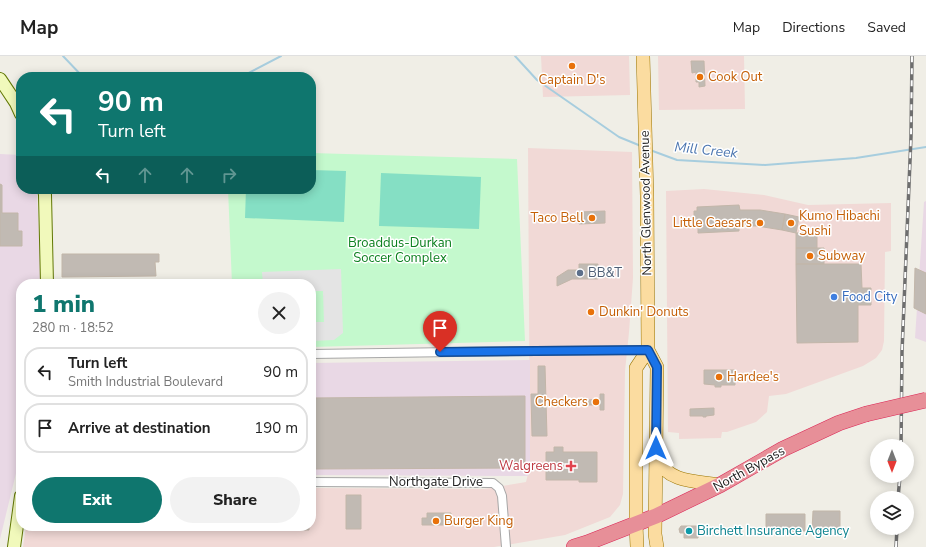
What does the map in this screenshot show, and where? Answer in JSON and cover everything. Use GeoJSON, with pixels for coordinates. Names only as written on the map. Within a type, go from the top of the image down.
{"type":"FeatureCollection","features":[{"type":"Feature","properties":{"kind":"highway","name":"North Bypass"},"geometry":{"type":"LineString","coordinates":[[574,547],[587,544],[656,516],[720,484],[796,443],[839,423],[866,414],[926,400]]}},
{"type":"Feature","properties":{"kind":"main road","name":"North Glenwood Avenue"},"geometry":{"type":"LineString","coordinates":[[643,56],[647,196],[648,350],[657,367],[657,547]]}},
{"type":"Feature","properties":{"kind":"main road"},"geometry":{"type":"LineString","coordinates":[[637,547],[636,368],[648,350]]}},
{"type":"Feature","properties":{"kind":"main road"},"geometry":{"type":"LineString","coordinates":[[657,458],[660,465],[669,474],[683,480],[720,484]]}},
{"type":"Feature","properties":{"kind":"street"},"geometry":{"type":"LineString","coordinates":[[0,79],[16,103]]}},
{"type":"Feature","properties":{"kind":"street"},"geometry":{"type":"LineString","coordinates":[[45,194],[47,279]]}},
{"type":"Feature","properties":{"kind":"street"},"geometry":{"type":"LineString","coordinates":[[316,354],[535,350],[648,350]]}},
{"type":"Feature","properties":{"kind":"street","name":"Northgate Drive"},"geometry":{"type":"LineString","coordinates":[[316,482],[493,483],[499,488],[502,496],[506,547]]}},
{"type":"Feature","properties":{"kind":"street"},"geometry":{"type":"LineString","coordinates":[[14,547],[16,531]]}},
{"type":"Feature","properties":{"kind":"shaded area"},"geometry":{"type":"Polygon","coordinates":[[[541,56],[629,56],[630,95],[543,97],[541,56]]]}},
{"type":"Feature","properties":{"kind":"shaded area"},"geometry":{"type":"Polygon","coordinates":[[[658,56],[744,56],[745,109],[659,110],[658,56]]]}},
{"type":"Feature","properties":{"kind":"shaded area"},"geometry":{"type":"Polygon","coordinates":[[[528,148],[632,152],[633,278],[625,371],[623,494],[620,505],[610,517],[565,535],[494,547],[23,547],[25,531],[316,531],[316,488],[484,489],[526,482],[530,466],[528,148]]]}},
{"type":"Feature","properties":{"kind":"shaded area"},"geometry":{"type":"Polygon","coordinates":[[[0,154],[16,155],[16,194],[37,194],[41,275],[39,279],[16,279],[16,473],[0,539],[0,154]]]}},
{"type":"Feature","properties":{"kind":"shaded area"},"geometry":{"type":"Polygon","coordinates":[[[704,189],[764,195],[808,205],[891,203],[891,251],[885,252],[884,341],[882,350],[876,358],[863,366],[786,394],[769,396],[767,412],[756,422],[727,432],[722,432],[721,438],[679,439],[679,433],[668,432],[666,191],[704,189]]]}},
{"type":"Feature","properties":{"kind":"shaded area"},"geometry":{"type":"Polygon","coordinates":[[[926,201],[926,342],[915,338],[924,202],[926,201]]]}},
{"type":"Feature","properties":{"kind":"shaded area"},"geometry":{"type":"Polygon","coordinates":[[[341,269],[343,333],[334,340],[316,341],[316,322],[324,322],[323,291],[316,291],[316,279],[263,279],[262,272],[341,269]]]}},
{"type":"Feature","properties":{"kind":"shaded area"},"geometry":{"type":"Polygon","coordinates":[[[530,360],[530,467],[528,476],[316,475],[316,363],[530,360]]]}},
{"type":"Feature","properties":{"kind":"green space","name":"Broaddus-Durkan Soccer Complex"},"geometry":{"type":"Polygon","coordinates":[[[316,153],[517,159],[525,341],[316,347],[316,279],[232,279],[228,194],[316,194],[316,153]]]}},
{"type":"Feature","properties":{"kind":"green space"},"geometry":{"type":"Polygon","coordinates":[[[316,170],[346,171],[344,222],[245,218],[246,194],[316,194],[316,170]]]}},
{"type":"Feature","properties":{"kind":"green space"},"geometry":{"type":"Polygon","coordinates":[[[381,173],[481,177],[479,229],[379,226],[381,173]]]}},
{"type":"Feature","properties":{"kind":"building","name":"Cook Out"},"geometry":{"type":"Polygon","coordinates":[[[691,61],[704,61],[705,86],[699,87],[699,82],[696,82],[696,72],[692,73],[691,61]]]}},
{"type":"Feature","properties":{"kind":"building"},"geometry":{"type":"Polygon","coordinates":[[[0,184],[2,185],[2,213],[18,213],[18,231],[22,231],[22,246],[0,246],[0,184]]]}},
{"type":"Feature","properties":{"kind":"building"},"geometry":{"type":"Polygon","coordinates":[[[739,205],[740,210],[760,210],[785,214],[782,230],[757,226],[739,226],[739,231],[698,233],[698,227],[694,227],[694,211],[697,211],[697,207],[739,205]]]}},
{"type":"Feature","properties":{"kind":"building","name":"Taco Bell"},"geometry":{"type":"Polygon","coordinates":[[[605,211],[605,223],[579,224],[579,212],[605,211]]]}},
{"type":"Feature","properties":{"kind":"building","name":"Kumo Hibachi Sushi"},"geometry":{"type":"Polygon","coordinates":[[[785,214],[799,217],[796,233],[782,230],[785,214]]]}},
{"type":"Feature","properties":{"kind":"building"},"geometry":{"type":"Polygon","coordinates":[[[817,232],[817,248],[796,248],[796,233],[817,232]]]}},
{"type":"Feature","properties":{"kind":"building","name":"Subway"},"geometry":{"type":"Polygon","coordinates":[[[796,248],[824,248],[824,264],[796,264],[796,248]]]}},
{"type":"Feature","properties":{"kind":"building"},"geometry":{"type":"Polygon","coordinates":[[[62,254],[159,254],[159,262],[155,262],[156,276],[62,277],[62,254]]]}},
{"type":"Feature","properties":{"kind":"building","name":"BB&T"},"geometry":{"type":"Polygon","coordinates":[[[579,264],[598,264],[598,279],[572,279],[557,286],[557,277],[568,270],[579,270],[579,264]]]}},
{"type":"Feature","properties":{"kind":"building","name":"Food City"},"geometry":{"type":"Polygon","coordinates":[[[796,264],[861,264],[862,288],[871,288],[871,305],[858,305],[858,342],[797,343],[796,264]]]}},
{"type":"Feature","properties":{"kind":"building"},"geometry":{"type":"Polygon","coordinates":[[[915,268],[926,273],[926,314],[914,308],[915,268]]]}},
{"type":"Feature","properties":{"kind":"building"},"geometry":{"type":"Polygon","coordinates":[[[538,366],[545,366],[547,436],[532,436],[531,394],[538,394],[538,366]]]}},
{"type":"Feature","properties":{"kind":"building","name":"Hardee's"},"geometry":{"type":"Polygon","coordinates":[[[704,370],[735,370],[735,385],[721,385],[721,387],[715,387],[715,385],[704,384],[704,370]]]}},
{"type":"Feature","properties":{"kind":"building","name":"Checkers"},"geometry":{"type":"Polygon","coordinates":[[[600,394],[604,394],[604,410],[600,410],[600,405],[588,405],[588,400],[600,399],[600,394]]]}},
{"type":"Feature","properties":{"kind":"building"},"geometry":{"type":"Polygon","coordinates":[[[525,396],[525,468],[316,469],[316,398],[525,396]]]}},
{"type":"Feature","properties":{"kind":"building"},"geometry":{"type":"Polygon","coordinates":[[[714,408],[714,415],[706,417],[690,416],[690,409],[714,408]]]}},
{"type":"Feature","properties":{"kind":"building","name":"Walgreens"},"geometry":{"type":"Polygon","coordinates":[[[554,447],[563,447],[563,452],[597,452],[597,482],[579,482],[579,480],[546,480],[546,452],[554,452],[554,447]]]}},
{"type":"Feature","properties":{"kind":"building"},"geometry":{"type":"Polygon","coordinates":[[[346,495],[361,495],[361,529],[346,529],[346,495]]]}},
{"type":"Feature","properties":{"kind":"building"},"geometry":{"type":"Polygon","coordinates":[[[813,511],[840,511],[840,531],[812,531],[813,511]]]}},
{"type":"Feature","properties":{"kind":"building","name":"Burger King"},"geometry":{"type":"Polygon","coordinates":[[[427,513],[451,513],[451,525],[422,525],[422,518],[427,518],[427,513]]]}},
{"type":"Feature","properties":{"kind":"building"},"geometry":{"type":"Polygon","coordinates":[[[766,514],[805,514],[805,531],[766,531],[766,514]]]}},
{"type":"Feature","properties":{"kind":"building","name":"Birchett Insurance Agency"},"geometry":{"type":"Polygon","coordinates":[[[681,526],[699,526],[698,538],[684,538],[684,533],[680,533],[679,529],[681,526]]]}},
{"type":"Feature","properties":{"kind":"waterway","name":"Mill Creek"},"geometry":{"type":"LineString","coordinates":[[63,56],[78,72]]}},
{"type":"Feature","properties":{"kind":"waterway","name":"Mill Creek"},"geometry":{"type":"LineString","coordinates":[[251,72],[281,56]]}},
{"type":"Feature","properties":{"kind":"waterway","name":"Mill Creek"},"geometry":{"type":"LineString","coordinates":[[515,56],[537,80],[619,137],[641,146]]}},
{"type":"Feature","properties":{"kind":"waterway","name":"Mill Creek"},"geometry":{"type":"LineString","coordinates":[[650,150],[677,160],[765,165],[856,158],[926,147]]}},
{"type":"Feature","properties":{"kind":"railway"},"geometry":{"type":"LineString","coordinates":[[901,439],[902,352],[911,137],[912,56]]}},
{"type":"Feature","properties":{"kind":"railway"},"geometry":{"type":"LineString","coordinates":[[899,483],[899,491]]}},
{"type":"Feature","properties":{"kind":"railway"},"geometry":{"type":"LineString","coordinates":[[896,547],[897,535]]}},
{"type":"Feature","properties":{"kind":"place","name":"Captain D's"},"geometry":{"type":"Point","coordinates":[572,66]}},
{"type":"Feature","properties":{"kind":"place","name":"Cook Out"},"geometry":{"type":"Point","coordinates":[700,77]}},
{"type":"Feature","properties":{"kind":"place","name":"Taco Bell"},"geometry":{"type":"Point","coordinates":[592,218]}},
{"type":"Feature","properties":{"kind":"place","name":"Little Caesars"},"geometry":{"type":"Point","coordinates":[760,223]}},
{"type":"Feature","properties":{"kind":"place","name":"Kumo Hibachi Sushi"},"geometry":{"type":"Point","coordinates":[791,223]}},
{"type":"Feature","properties":{"kind":"place","name":"Subway"},"geometry":{"type":"Point","coordinates":[810,256]}},
{"type":"Feature","properties":{"kind":"place","name":"BB&T"},"geometry":{"type":"Point","coordinates":[580,273]}},
{"type":"Feature","properties":{"kind":"place","name":"Food City"},"geometry":{"type":"Point","coordinates":[834,297]}},
{"type":"Feature","properties":{"kind":"place","name":"Dunkin' Donuts"},"geometry":{"type":"Point","coordinates":[591,312]}},
{"type":"Feature","properties":{"kind":"place","name":"Hardee's"},"geometry":{"type":"Point","coordinates":[719,377]}},
{"type":"Feature","properties":{"kind":"place","name":"Checkers"},"geometry":{"type":"Point","coordinates":[596,402]}},
{"type":"Feature","properties":{"kind":"place","name":"Walgreens"},"geometry":{"type":"Point","coordinates":[571,466]}},
{"type":"Feature","properties":{"kind":"place","name":"Burger King"},"geometry":{"type":"Point","coordinates":[436,521]}},
{"type":"Feature","properties":{"kind":"place","name":"Birchett Insurance Agency"},"geometry":{"type":"Point","coordinates":[689,531]}},
{"type":"Feature","properties":{"kind":"route"},"geometry":{"type":"LineString","coordinates":[[440,352],[648,350],[657,367],[656,448]]}}]}
